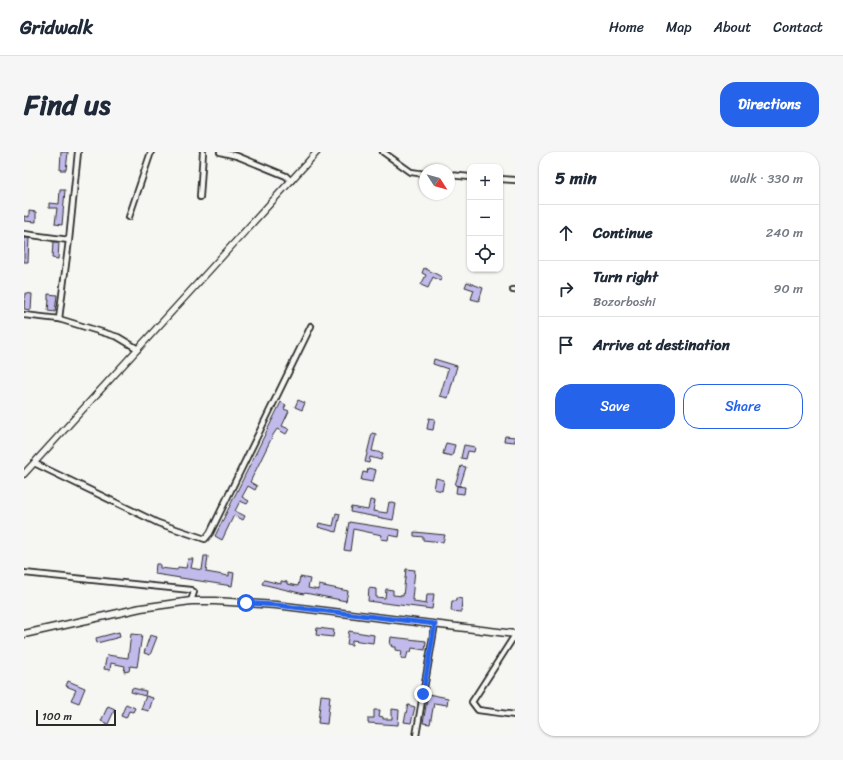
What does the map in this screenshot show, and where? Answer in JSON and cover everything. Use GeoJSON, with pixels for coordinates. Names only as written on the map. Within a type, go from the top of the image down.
{"type":"FeatureCollection","features":[{"type":"Feature","properties":{"kind":"main road"},"geometry":{"type":"LineString","coordinates":[[24,634],[141,608],[191,602],[215,601],[276,605],[515,634]]}},
{"type":"Feature","properties":{"kind":"street"},"geometry":{"type":"LineString","coordinates":[[59,319],[78,152]]}},
{"type":"Feature","properties":{"kind":"street"},"geometry":{"type":"LineString","coordinates":[[129,217],[151,152]]}},
{"type":"Feature","properties":{"kind":"street"},"geometry":{"type":"LineString","coordinates":[[200,197],[203,152]]}},
{"type":"Feature","properties":{"kind":"street"},"geometry":{"type":"LineString","coordinates":[[220,152],[238,154],[286,176],[291,181]]}},
{"type":"Feature","properties":{"kind":"street"},"geometry":{"type":"LineString","coordinates":[[24,474],[317,152]]}},
{"type":"Feature","properties":{"kind":"street"},"geometry":{"type":"LineString","coordinates":[[383,152],[412,172],[419,173]]}},
{"type":"Feature","properties":{"kind":"street"},"geometry":{"type":"LineString","coordinates":[[455,176],[467,177]]}},
{"type":"Feature","properties":{"kind":"street"},"geometry":{"type":"LineString","coordinates":[[503,179],[515,180]]}},
{"type":"Feature","properties":{"kind":"street"},"geometry":{"type":"LineString","coordinates":[[24,234],[69,240]]}},
{"type":"Feature","properties":{"kind":"street"},"geometry":{"type":"LineString","coordinates":[[24,315],[59,319],[118,337],[138,349]]}},
{"type":"Feature","properties":{"kind":"street"},"geometry":{"type":"LineString","coordinates":[[34,463],[158,523],[205,539],[210,533],[311,326]]}},
{"type":"Feature","properties":{"kind":"street"},"geometry":{"type":"LineString","coordinates":[[24,573],[191,590],[194,592],[191,602]]}},
{"type":"Feature","properties":{"kind":"street"},"geometry":{"type":"LineString","coordinates":[[416,736],[435,624]]}},
{"type":"Feature","properties":{"kind":"street"},"geometry":{"type":"LineString","coordinates":[[515,634],[472,702],[478,710],[515,715]]}},
{"type":"Feature","properties":{"kind":"building"},"geometry":{"type":"Polygon","coordinates":[[[61,152],[68,152],[66,170],[60,170],[61,152]]]}},
{"type":"Feature","properties":{"kind":"building"},"geometry":{"type":"Polygon","coordinates":[[[60,190],[65,190],[62,225],[55,224],[57,208],[49,208],[49,203],[59,204],[60,190]]]}},
{"type":"Feature","properties":{"kind":"building"},"geometry":{"type":"Polygon","coordinates":[[[29,211],[36,212],[36,222],[24,221],[24,216],[29,217],[29,211]]]}},
{"type":"Feature","properties":{"kind":"building"},"geometry":{"type":"Polygon","coordinates":[[[24,238],[29,238],[28,262],[24,262],[24,238]]]}},
{"type":"Feature","properties":{"kind":"building"},"geometry":{"type":"Polygon","coordinates":[[[53,242],[59,242],[58,259],[52,258],[53,242]]]}},
{"type":"Feature","properties":{"kind":"building"},"geometry":{"type":"Polygon","coordinates":[[[424,268],[442,277],[440,281],[433,277],[428,288],[421,285],[426,275],[422,273],[424,268]]]}},
{"type":"Feature","properties":{"kind":"building"},"geometry":{"type":"Polygon","coordinates":[[[467,282],[483,288],[479,301],[471,299],[474,290],[465,287],[467,282]]]}},
{"type":"Feature","properties":{"kind":"building"},"geometry":{"type":"Polygon","coordinates":[[[25,293],[32,294],[31,310],[24,309],[25,293]]]}},
{"type":"Feature","properties":{"kind":"building"},"geometry":{"type":"Polygon","coordinates":[[[48,294],[57,295],[55,312],[48,311],[48,294]]]}},
{"type":"Feature","properties":{"kind":"building"},"geometry":{"type":"Polygon","coordinates":[[[434,359],[457,366],[448,398],[440,396],[448,369],[433,364],[434,359]]]}},
{"type":"Feature","properties":{"kind":"building"},"geometry":{"type":"Polygon","coordinates":[[[298,400],[305,403],[302,410],[295,407],[298,400]]]}},
{"type":"Feature","properties":{"kind":"building"},"geometry":{"type":"Polygon","coordinates":[[[281,402],[286,405],[284,409],[289,411],[282,426],[289,429],[286,434],[277,429],[273,435],[250,482],[257,486],[255,490],[248,486],[242,497],[249,501],[247,504],[240,501],[235,511],[245,516],[243,520],[234,515],[222,540],[215,536],[281,402]]]}},
{"type":"Feature","properties":{"kind":"building"},"geometry":{"type":"Polygon","coordinates":[[[429,418],[435,419],[433,430],[427,429],[429,418]]]}},
{"type":"Feature","properties":{"kind":"building"},"geometry":{"type":"Polygon","coordinates":[[[372,433],[376,434],[372,451],[383,453],[381,460],[370,457],[369,463],[365,462],[372,433]]]}},
{"type":"Feature","properties":{"kind":"building"},"geometry":{"type":"Polygon","coordinates":[[[505,436],[515,437],[515,442],[504,441],[505,436]]]}},
{"type":"Feature","properties":{"kind":"building"},"geometry":{"type":"Polygon","coordinates":[[[446,443],[455,445],[452,456],[443,454],[446,443]]]}},
{"type":"Feature","properties":{"kind":"building"},"geometry":{"type":"Polygon","coordinates":[[[464,445],[475,447],[474,452],[468,451],[466,459],[461,458],[464,445]]]}},
{"type":"Feature","properties":{"kind":"building"},"geometry":{"type":"Polygon","coordinates":[[[461,466],[466,467],[460,486],[455,485],[461,466]]]}},
{"type":"Feature","properties":{"kind":"building"},"geometry":{"type":"Polygon","coordinates":[[[368,468],[376,470],[373,482],[361,480],[363,472],[367,473],[368,468]]]}},
{"type":"Feature","properties":{"kind":"building"},"geometry":{"type":"Polygon","coordinates":[[[436,478],[444,480],[442,491],[434,489],[436,478]]]}},
{"type":"Feature","properties":{"kind":"building"},"geometry":{"type":"Polygon","coordinates":[[[457,486],[465,487],[464,494],[456,493],[457,486]]]}},
{"type":"Feature","properties":{"kind":"building"},"geometry":{"type":"Polygon","coordinates":[[[370,500],[375,501],[373,511],[387,513],[389,502],[396,504],[393,520],[350,512],[351,507],[368,510],[370,500]]]}},
{"type":"Feature","properties":{"kind":"building"},"geometry":{"type":"Polygon","coordinates":[[[336,513],[340,514],[336,532],[318,527],[319,523],[333,526],[336,513]]]}},
{"type":"Feature","properties":{"kind":"building"},"geometry":{"type":"Polygon","coordinates":[[[349,522],[400,530],[399,537],[389,535],[388,540],[381,539],[382,535],[353,529],[350,551],[344,550],[349,522]]]}},
{"type":"Feature","properties":{"kind":"building"},"geometry":{"type":"Polygon","coordinates":[[[414,532],[445,535],[443,542],[423,540],[423,537],[414,536],[414,532]]]}},
{"type":"Feature","properties":{"kind":"building"},"geometry":{"type":"Polygon","coordinates":[[[204,556],[208,556],[206,572],[229,576],[229,572],[234,573],[232,586],[155,574],[156,564],[160,564],[160,568],[177,570],[178,567],[186,568],[188,559],[193,559],[191,568],[202,570],[204,556]]]}},
{"type":"Feature","properties":{"kind":"building"},"geometry":{"type":"Polygon","coordinates":[[[406,569],[415,570],[412,599],[414,599],[414,602],[426,604],[427,594],[434,594],[432,609],[368,601],[369,588],[376,589],[376,597],[385,598],[386,589],[393,590],[393,595],[403,596],[406,569]]]}},
{"type":"Feature","properties":{"kind":"building"},"geometry":{"type":"Polygon","coordinates":[[[300,577],[310,579],[308,588],[319,590],[319,585],[348,591],[346,601],[304,594],[262,584],[264,580],[281,584],[281,581],[287,582],[287,584],[298,586],[300,577]]]}},
{"type":"Feature","properties":{"kind":"building"},"geometry":{"type":"Polygon","coordinates":[[[456,598],[462,599],[461,612],[451,611],[452,601],[456,601],[456,598]]]}},
{"type":"Feature","properties":{"kind":"building"},"geometry":{"type":"Polygon","coordinates":[[[317,628],[334,630],[333,637],[316,635],[317,628]]]}},
{"type":"Feature","properties":{"kind":"building"},"geometry":{"type":"Polygon","coordinates":[[[349,631],[374,635],[373,643],[352,640],[352,645],[347,644],[349,631]]]}},
{"type":"Feature","properties":{"kind":"building"},"geometry":{"type":"Polygon","coordinates":[[[119,632],[120,637],[97,643],[96,638],[119,632]]]}},
{"type":"Feature","properties":{"kind":"building"},"geometry":{"type":"Polygon","coordinates":[[[131,634],[142,635],[137,667],[130,666],[129,671],[124,672],[125,666],[111,663],[110,670],[104,669],[107,655],[128,658],[131,634]]]}},
{"type":"Feature","properties":{"kind":"building"},"geometry":{"type":"Polygon","coordinates":[[[150,635],[157,637],[150,655],[144,653],[150,635]]]}},
{"type":"Feature","properties":{"kind":"building"},"geometry":{"type":"Polygon","coordinates":[[[391,637],[426,641],[425,650],[412,648],[411,652],[408,652],[406,659],[401,658],[402,651],[396,650],[396,647],[392,647],[393,645],[390,645],[391,637]]]}},
{"type":"Feature","properties":{"kind":"building"},"geometry":{"type":"Polygon","coordinates":[[[68,681],[85,688],[79,703],[71,700],[76,690],[66,686],[68,681]]]}},
{"type":"Feature","properties":{"kind":"building"},"geometry":{"type":"Polygon","coordinates":[[[132,688],[146,691],[145,696],[131,692],[132,688]]]}},
{"type":"Feature","properties":{"kind":"building"},"geometry":{"type":"Polygon","coordinates":[[[428,694],[448,698],[447,705],[434,703],[430,724],[423,723],[428,694]]]}},
{"type":"Feature","properties":{"kind":"building"},"geometry":{"type":"Polygon","coordinates":[[[321,695],[330,696],[327,724],[318,723],[321,695]]]}},
{"type":"Feature","properties":{"kind":"building"},"geometry":{"type":"Polygon","coordinates":[[[146,696],[153,698],[149,711],[141,709],[146,696]]]}},
{"type":"Feature","properties":{"kind":"building"},"geometry":{"type":"Polygon","coordinates":[[[126,704],[135,708],[133,712],[129,711],[126,718],[121,716],[126,704]]]}},
{"type":"Feature","properties":{"kind":"building"},"geometry":{"type":"Polygon","coordinates":[[[408,705],[415,707],[411,723],[404,722],[408,705]]]}},
{"type":"Feature","properties":{"kind":"building"},"geometry":{"type":"Polygon","coordinates":[[[108,706],[115,709],[108,724],[101,721],[108,706]]]}},
{"type":"Feature","properties":{"kind":"building"},"geometry":{"type":"Polygon","coordinates":[[[392,709],[399,710],[398,725],[368,723],[368,718],[374,718],[374,710],[380,710],[379,716],[383,717],[383,719],[392,719],[392,709]]]}},
{"type":"Feature","properties":{"kind":"route"},"geometry":{"type":"LineString","coordinates":[[246,603],[276,605],[435,624],[423,694]]}}]}
